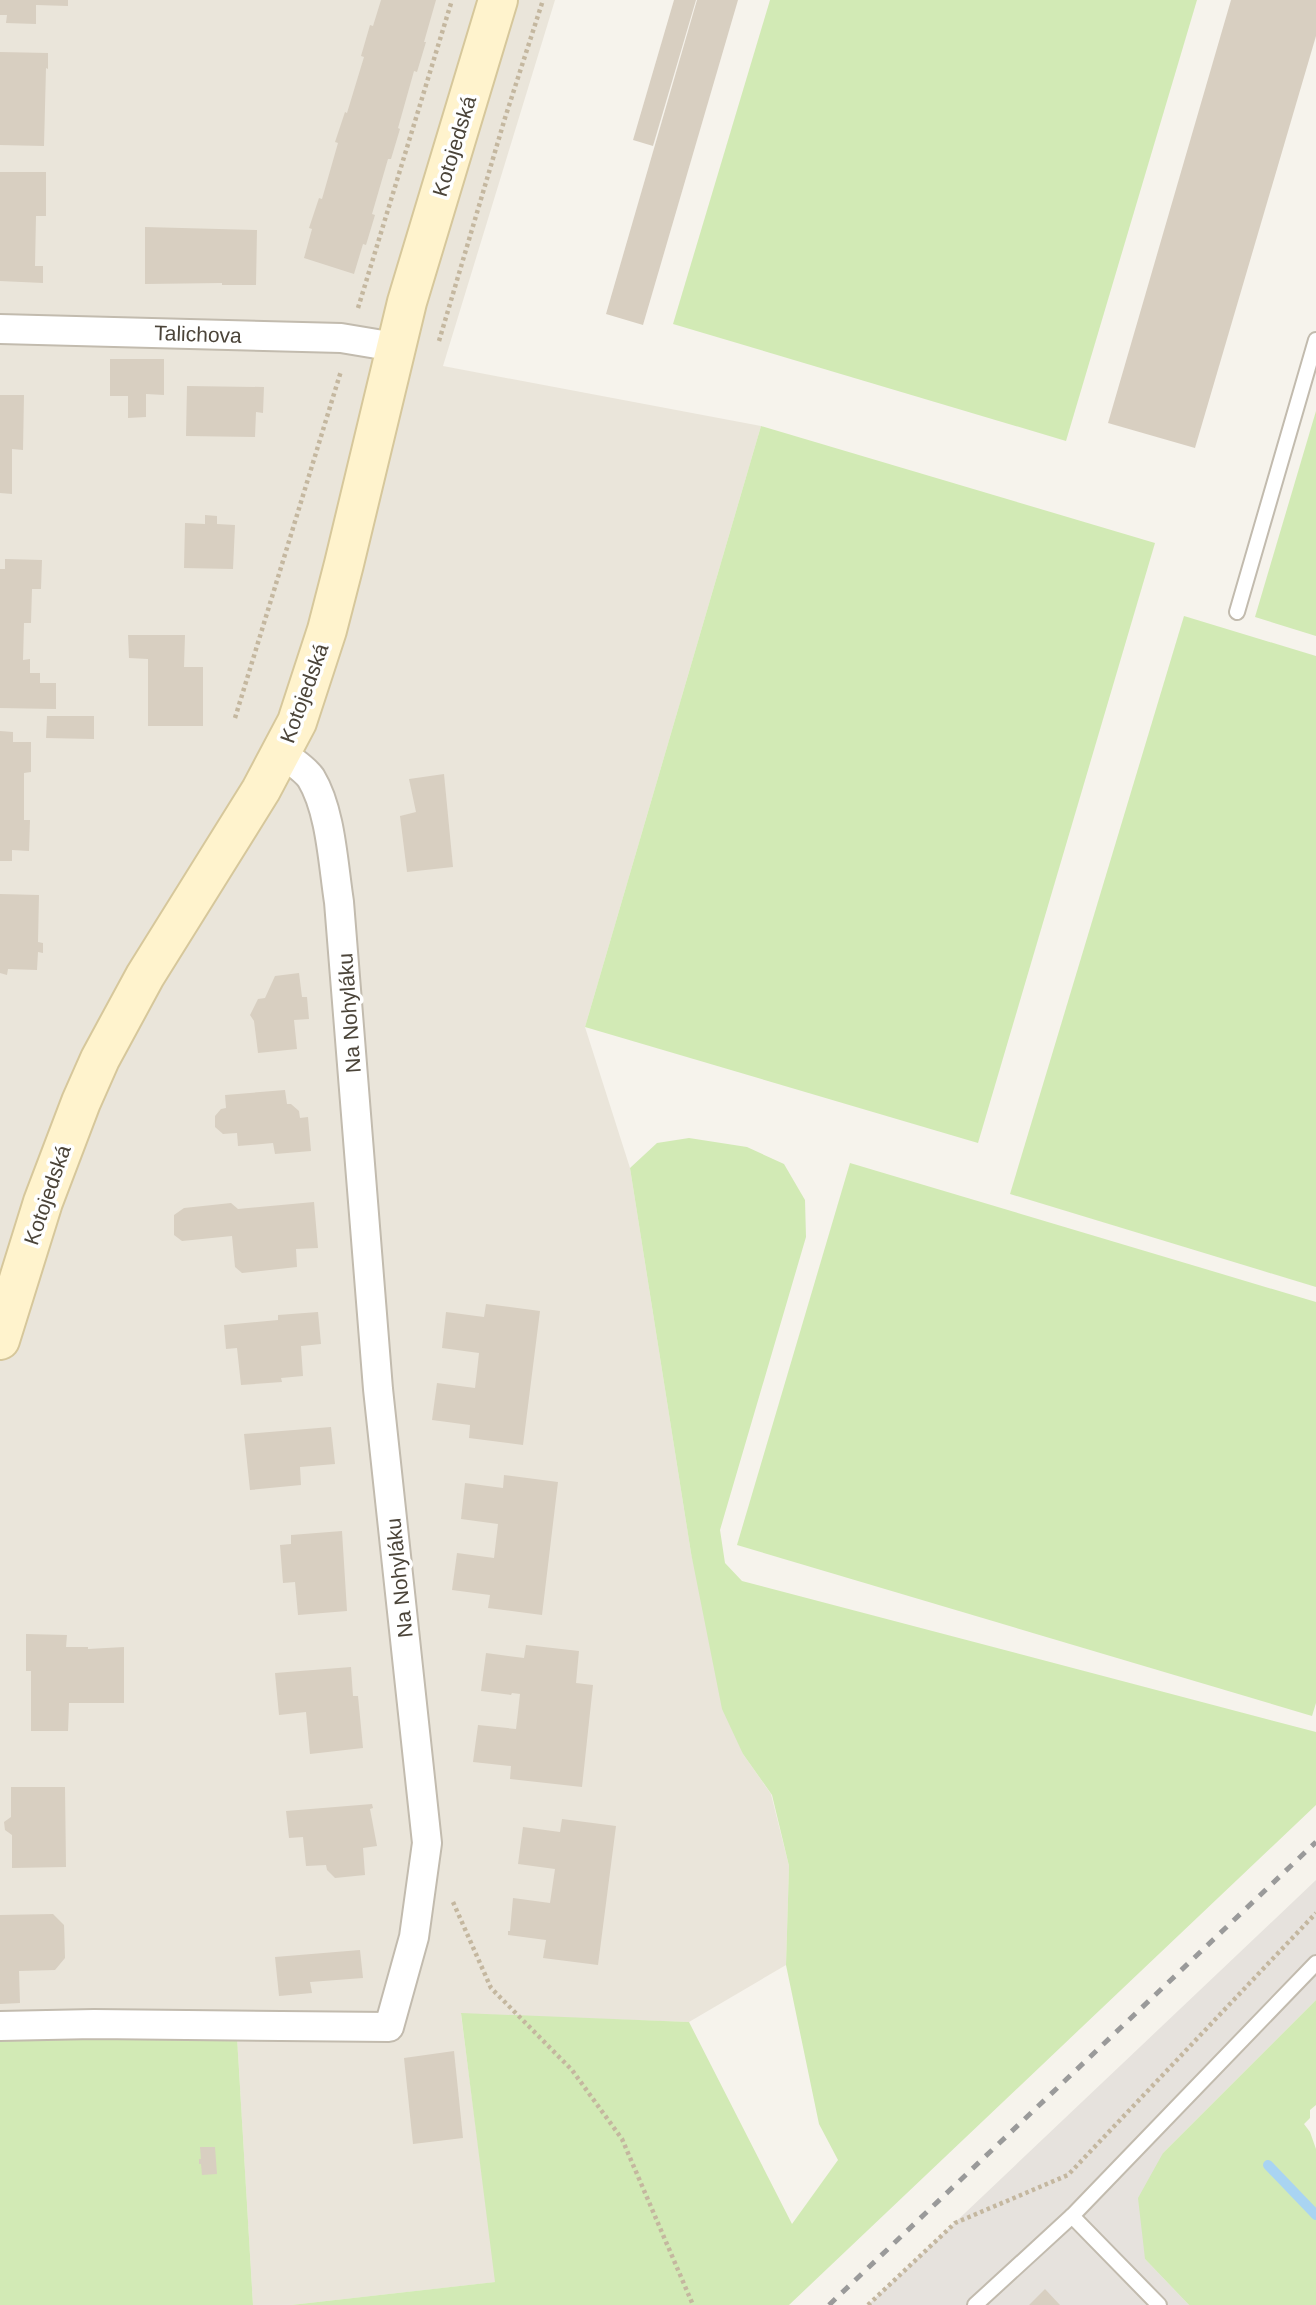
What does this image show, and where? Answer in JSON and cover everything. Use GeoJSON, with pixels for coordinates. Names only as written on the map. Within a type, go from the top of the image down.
{"type":"FeatureCollection","features":[{"type":"Feature","properties":{"kind":"main road","name":"Kotojedská"},"geometry":{"type":"LineString","coordinates":[[0,1340],[43,1202],[100,1059],[145,976],[282,753],[297,722],[327,630],[395,347],[498,0]]}},
{"type":"Feature","properties":{"kind":"street","name":"Talichova"},"geometry":{"type":"LineString","coordinates":[[0,329],[351,339],[395,347]]}},
{"type":"Feature","properties":{"kind":"street","name":"Na Nohyláku"},"geometry":{"type":"LineString","coordinates":[[0,2026],[389,2027],[414,1937],[427,1843],[378,1389],[339,902],[330,839],[318,793],[310,776],[282,753]]}},
{"type":"Feature","properties":{"kind":"lane"},"geometry":{"type":"LineString","coordinates":[[1237,612],[1316,340]]}},
{"type":"Feature","properties":{"kind":"lane"},"geometry":{"type":"LineString","coordinates":[[975,2305],[1072,2216],[1316,1963]]}},
{"type":"Feature","properties":{"kind":"lane"},"geometry":{"type":"LineString","coordinates":[[1072,2216],[1159,2305]]}},
{"type":"Feature","properties":{"kind":"path"},"geometry":{"type":"LineString","coordinates":[[235,718],[452,0]]}},
{"type":"Feature","properties":{"kind":"path"},"geometry":{"type":"LineString","coordinates":[[437,348],[543,0]]}},
{"type":"Feature","properties":{"kind":"path"},"geometry":{"type":"LineString","coordinates":[[427,1843],[491,1988],[572,2070],[622,2139],[693,2305]]}},
{"type":"Feature","properties":{"kind":"path"},"geometry":{"type":"LineString","coordinates":[[869,2305],[955,2223],[1068,2175],[1316,1913]]}},
{"type":"Feature","properties":{"kind":"shaded area"},"geometry":{"type":"Polygon","coordinates":[[[0,0],[555,0],[443,366],[761,426],[585,1027],[630,1168],[691,1553],[743,1754],[771,1794],[789,1866],[786,1965],[689,2022],[461,2014],[496,2282],[291,2305],[253,2305],[237,2037],[0,2036],[0,0]]]}},
{"type":"Feature","properties":{"kind":"shaded area"},"geometry":{"type":"Polygon","coordinates":[[[1316,1880],[1316,2000],[1163,2153],[1145,2259],[1189,2305],[868,2305],[1316,1880]]]}},
{"type":"Feature","properties":{"kind":"green space"},"geometry":{"type":"Polygon","coordinates":[[[770,0],[1197,0],[1066,441],[673,324],[770,0]]]}},
{"type":"Feature","properties":{"kind":"green space"},"geometry":{"type":"Polygon","coordinates":[[[1316,411],[1316,636],[1255,617],[1316,411]]]}},
{"type":"Feature","properties":{"kind":"green space"},"geometry":{"type":"Polygon","coordinates":[[[761,426],[1155,543],[978,1143],[585,1027],[761,426]]]}},
{"type":"Feature","properties":{"kind":"green space"},"geometry":{"type":"Polygon","coordinates":[[[1184,616],[1316,656],[1316,1287],[1010,1194],[1184,616]]]}},
{"type":"Feature","properties":{"kind":"green space"},"geometry":{"type":"Polygon","coordinates":[[[689,1138],[747,1147],[784,1164],[805,1200],[806,1237],[720,1530],[725,1563],[742,1581],[1316,1732],[1316,1805],[789,2305],[291,2305],[495,2282],[461,2013],[689,2022],[792,2224],[838,2160],[819,2124],[786,1965],[789,1866],[772,1795],[743,1754],[722,1709],[691,1553],[630,1168],[657,1143],[689,1138]]]}},
{"type":"Feature","properties":{"kind":"green space"},"geometry":{"type":"Polygon","coordinates":[[[850,1163],[1316,1302],[1316,1703],[1312,1716],[737,1545],[850,1163]]]}},
{"type":"Feature","properties":{"kind":"green space"},"geometry":{"type":"Polygon","coordinates":[[[1316,2000],[1316,2105],[1310,2110],[1310,2118],[1304,2124],[1316,2149],[1316,2305],[1189,2305],[1145,2259],[1138,2198],[1163,2153],[1316,2000]]]}},
{"type":"Feature","properties":{"kind":"green space"},"geometry":{"type":"Polygon","coordinates":[[[0,2036],[237,2037],[253,2305],[0,2305],[0,2036]]]}},
{"type":"Feature","properties":{"kind":"building"},"geometry":{"type":"Polygon","coordinates":[[[0,0],[68,0],[68,6],[36,5],[36,24],[6,23],[7,15],[0,15],[0,0]]]}},
{"type":"Feature","properties":{"kind":"building"},"geometry":{"type":"Polygon","coordinates":[[[381,0],[436,0],[426,42],[417,72],[414,71],[398,128],[400,129],[372,214],[375,215],[354,274],[304,258],[312,229],[309,228],[319,198],[322,199],[338,143],[335,142],[364,57],[361,56],[370,25],[373,26],[381,0]]]}},
{"type":"Feature","properties":{"kind":"building"},"geometry":{"type":"Polygon","coordinates":[[[674,0],[696,0],[653,146],[633,140],[674,0]]]}},
{"type":"Feature","properties":{"kind":"building"},"geometry":{"type":"Polygon","coordinates":[[[697,0],[738,0],[643,325],[606,314],[697,0]]]}},
{"type":"Feature","properties":{"kind":"building"},"geometry":{"type":"Polygon","coordinates":[[[1231,0],[1316,0],[1316,36],[1195,448],[1108,423],[1231,0]]]}},
{"type":"Feature","properties":{"kind":"building"},"geometry":{"type":"Polygon","coordinates":[[[0,52],[48,53],[44,146],[0,145],[0,52]]]}},
{"type":"Feature","properties":{"kind":"building"},"geometry":{"type":"Polygon","coordinates":[[[0,172],[46,172],[46,216],[36,216],[35,266],[43,266],[43,283],[0,281],[0,172]]]}},
{"type":"Feature","properties":{"kind":"building"},"geometry":{"type":"Polygon","coordinates":[[[145,227],[257,230],[256,285],[145,284],[145,227]]]}},
{"type":"Feature","properties":{"kind":"building"},"geometry":{"type":"Polygon","coordinates":[[[110,359],[164,359],[164,395],[146,394],[146,417],[128,418],[128,396],[110,396],[110,359]]]}},
{"type":"Feature","properties":{"kind":"building"},"geometry":{"type":"Polygon","coordinates":[[[187,386],[264,387],[263,413],[256,412],[255,437],[186,436],[187,386]]]}},
{"type":"Feature","properties":{"kind":"building"},"geometry":{"type":"Polygon","coordinates":[[[0,395],[24,395],[23,450],[12,449],[12,494],[0,493],[0,395]]]}},
{"type":"Feature","properties":{"kind":"building"},"geometry":{"type":"Polygon","coordinates":[[[205,515],[217,516],[217,524],[235,525],[233,569],[184,568],[185,523],[205,524],[205,515]]]}},
{"type":"Feature","properties":{"kind":"building"},"geometry":{"type":"Polygon","coordinates":[[[5,559],[42,560],[41,589],[32,589],[31,623],[24,623],[23,660],[30,659],[30,673],[40,673],[40,683],[56,683],[56,709],[0,708],[0,569],[5,569],[5,559]]]}},
{"type":"Feature","properties":{"kind":"building"},"geometry":{"type":"Polygon","coordinates":[[[128,635],[185,635],[184,667],[203,667],[203,726],[148,726],[148,659],[129,658],[128,635]]]}},
{"type":"Feature","properties":{"kind":"building"},"geometry":{"type":"Polygon","coordinates":[[[47,716],[94,716],[94,739],[46,738],[47,716]]]}},
{"type":"Feature","properties":{"kind":"building"},"geometry":{"type":"Polygon","coordinates":[[[0,731],[13,732],[13,742],[31,742],[31,772],[24,773],[24,820],[30,820],[29,851],[12,850],[12,861],[0,861],[0,731]]]}},
{"type":"Feature","properties":{"kind":"building"},"geometry":{"type":"Polygon","coordinates":[[[444,774],[453,867],[407,872],[400,816],[416,812],[409,779],[444,774]]]}},
{"type":"Feature","properties":{"kind":"building"},"geometry":{"type":"Polygon","coordinates":[[[0,894],[39,895],[38,942],[43,943],[43,953],[38,952],[37,970],[8,969],[7,975],[0,973],[0,894]]]}},
{"type":"Feature","properties":{"kind":"building"},"geometry":{"type":"Polygon","coordinates":[[[299,973],[302,997],[307,997],[309,1019],[294,1020],[297,1049],[258,1053],[254,1021],[250,1015],[258,999],[265,998],[275,976],[299,973]]]}},
{"type":"Feature","properties":{"kind":"building"},"geometry":{"type":"Polygon","coordinates":[[[285,1090],[287,1104],[299,1111],[300,1118],[308,1117],[311,1151],[275,1154],[273,1143],[238,1146],[237,1133],[223,1134],[215,1127],[215,1116],[221,1109],[226,1108],[225,1095],[285,1090]]]}},
{"type":"Feature","properties":{"kind":"building"},"geometry":{"type":"Polygon","coordinates":[[[314,1202],[318,1248],[296,1249],[297,1267],[242,1273],[235,1267],[232,1236],[182,1241],[174,1235],[174,1215],[184,1208],[231,1203],[238,1209],[314,1202]]]}},
{"type":"Feature","properties":{"kind":"building"},"geometry":{"type":"Polygon","coordinates":[[[486,1304],[540,1311],[523,1445],[469,1438],[470,1425],[432,1420],[437,1383],[475,1388],[479,1353],[442,1348],[446,1312],[484,1317],[486,1304]]]}},
{"type":"Feature","properties":{"kind":"building"},"geometry":{"type":"Polygon","coordinates":[[[318,1312],[321,1344],[301,1346],[303,1376],[281,1378],[282,1382],[241,1385],[237,1348],[226,1349],[224,1325],[278,1320],[278,1315],[318,1312]]]}},
{"type":"Feature","properties":{"kind":"building"},"geometry":{"type":"Polygon","coordinates":[[[331,1427],[335,1464],[300,1467],[301,1485],[250,1490],[244,1434],[331,1427]]]}},
{"type":"Feature","properties":{"kind":"building"},"geometry":{"type":"Polygon","coordinates":[[[504,1475],[558,1482],[542,1615],[488,1608],[490,1595],[452,1590],[457,1553],[494,1558],[498,1524],[461,1519],[465,1483],[503,1488],[504,1475]]]}},
{"type":"Feature","properties":{"kind":"building"},"geometry":{"type":"Polygon","coordinates":[[[342,1531],[347,1611],[298,1615],[295,1582],[283,1583],[280,1545],[291,1544],[291,1535],[342,1531]]]}},
{"type":"Feature","properties":{"kind":"building"},"geometry":{"type":"Polygon","coordinates":[[[26,1634],[67,1635],[66,1647],[124,1647],[124,1703],[69,1703],[68,1731],[31,1731],[31,1671],[26,1671],[26,1634]]]}},
{"type":"Feature","properties":{"kind":"building"},"geometry":{"type":"Polygon","coordinates":[[[526,1645],[579,1651],[576,1683],[593,1685],[582,1787],[510,1779],[511,1766],[473,1762],[478,1725],[516,1729],[520,1694],[481,1691],[486,1653],[524,1658],[526,1645]]]}},
{"type":"Feature","properties":{"kind":"building"},"geometry":{"type":"Polygon","coordinates":[[[351,1667],[353,1696],[358,1696],[363,1748],[310,1754],[306,1712],[279,1715],[275,1673],[351,1667]]]}},
{"type":"Feature","properties":{"kind":"building"},"geometry":{"type":"Polygon","coordinates":[[[11,1787],[65,1787],[66,1867],[12,1868],[12,1835],[5,1830],[4,1822],[11,1817],[11,1787]]]}},
{"type":"Feature","properties":{"kind":"building"},"geometry":{"type":"Polygon","coordinates":[[[372,1804],[373,1808],[370,1809],[377,1846],[363,1848],[365,1875],[335,1878],[326,1865],[306,1866],[303,1837],[289,1838],[286,1811],[372,1804]]]}},
{"type":"Feature","properties":{"kind":"building"},"geometry":{"type":"Polygon","coordinates":[[[562,1819],[616,1826],[598,1965],[543,1958],[546,1940],[508,1935],[513,1898],[550,1903],[555,1869],[518,1864],[523,1827],[560,1832],[562,1819]]]}},
{"type":"Feature","properties":{"kind":"building"},"geometry":{"type":"Polygon","coordinates":[[[53,1914],[64,1925],[65,1958],[55,1970],[19,1971],[20,2003],[0,2004],[0,1915],[53,1914]]]}},
{"type":"Feature","properties":{"kind":"building"},"geometry":{"type":"Polygon","coordinates":[[[360,1950],[363,1978],[310,1982],[312,1993],[279,1996],[275,1957],[360,1950]]]}},
{"type":"Feature","properties":{"kind":"building"},"geometry":{"type":"Polygon","coordinates":[[[454,2051],[463,2138],[413,2144],[404,2058],[454,2051]]]}},
{"type":"Feature","properties":{"kind":"building"},"geometry":{"type":"Polygon","coordinates":[[[200,2147],[215,2147],[217,2174],[202,2175],[199,2164],[200,2147]]]}},
{"type":"Feature","properties":{"kind":"building"},"geometry":{"type":"Polygon","coordinates":[[[1045,2289],[1060,2305],[1029,2305],[1045,2289]]]}},
{"type":"Feature","properties":{"kind":"waterway"},"geometry":{"type":"LineString","coordinates":[[1268,2165],[1316,2215]]}},
{"type":"Feature","properties":{"kind":"railway"},"geometry":{"type":"LineString","coordinates":[[829,2305],[1316,1842]]}}]}
